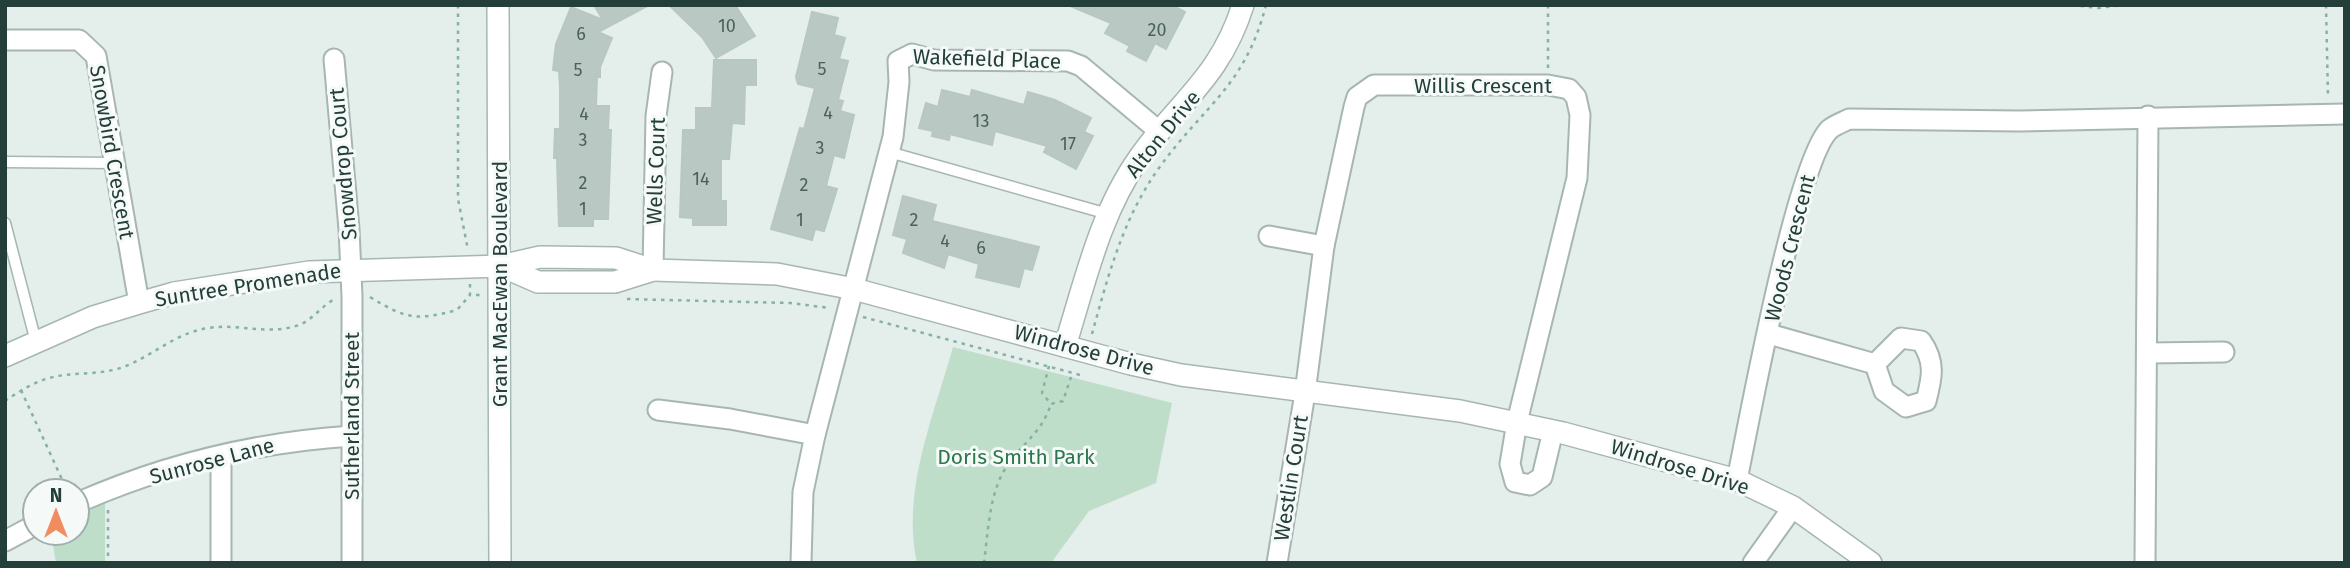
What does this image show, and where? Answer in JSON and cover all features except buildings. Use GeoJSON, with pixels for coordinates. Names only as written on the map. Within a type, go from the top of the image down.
{"type":"FeatureCollection","features":[{"type":"Feature","properties":{"kind":"street","name":"Grant MacEwan Boulevard"},"geometry":{"type":"LineString","coordinates":[[498,5],[500,563]]}},
{"type":"Feature","properties":{"kind":"street","name":"Alton Drive"},"geometry":{"type":"LineString","coordinates":[[1065,346],[1108,214],[1139,158],[1218,63],[1243,5]]}},
{"type":"Feature","properties":{"kind":"street","name":"Snowbird Crescent"},"geometry":{"type":"LineString","coordinates":[[5,40],[79,40],[96,56],[139,303]]}},
{"type":"Feature","properties":{"kind":"street","name":"Wakefield Place"},"geometry":{"type":"LineString","coordinates":[[801,563],[803,492],[815,435],[889,152],[899,82],[898,61],[912,54],[934,60],[1068,61],[1081,66],[1160,132]]}},
{"type":"Feature","properties":{"kind":"street","name":"Snowdrop Court"},"geometry":{"type":"LineString","coordinates":[[334,59],[351,269]]}},
{"type":"Feature","properties":{"kind":"street","name":"Wells Court"},"geometry":{"type":"LineString","coordinates":[[653,270],[656,116],[662,72]]}},
{"type":"Feature","properties":{"kind":"street","name":"Willis Crescent"},"geometry":{"type":"LineString","coordinates":[[1306,393],[1324,246],[1354,107],[1365,90],[1374,85],[1548,85],[1569,89],[1576,97],[1580,115],[1578,169],[1572,210],[1517,422]]}},
{"type":"Feature","properties":{"kind":"street","name":"Woods Crescent"},"geometry":{"type":"LineString","coordinates":[[1737,480],[1792,227],[1809,168],[1829,130],[1849,119],[2019,121],[2148,116],[2337,114]]}},
{"type":"Feature","properties":{"kind":"street"},"geometry":{"type":"LineString","coordinates":[[2145,563],[2148,116]]}},
{"type":"Feature","properties":{"kind":"street"},"geometry":{"type":"LineString","coordinates":[[1269,236],[1324,246]]}},
{"type":"Feature","properties":{"kind":"street","name":"Suntree Promenade"},"geometry":{"type":"LineString","coordinates":[[5,356],[93,317],[174,293],[267,277],[351,269],[501,267]]}},
{"type":"Feature","properties":{"kind":"street","name":"Windrose Drive"},"geometry":{"type":"LineString","coordinates":[[501,267],[538,282],[615,282],[653,270],[777,274],[855,289],[1181,375],[1460,411],[1517,422],[1737,480],[1793,507],[1871,563]]}},
{"type":"Feature","properties":{"kind":"street","name":"Sutherland Street"},"geometry":{"type":"LineString","coordinates":[[351,269],[352,563]]}},
{"type":"Feature","properties":{"kind":"street"},"geometry":{"type":"LineString","coordinates":[[1769,334],[1875,365]]}},
{"type":"Feature","properties":{"kind":"street"},"geometry":{"type":"LineString","coordinates":[[2148,353],[2224,352]]}},
{"type":"Feature","properties":{"kind":"street","name":"Westlin Court"},"geometry":{"type":"LineString","coordinates":[[1277,563],[1306,393]]}},
{"type":"Feature","properties":{"kind":"street"},"geometry":{"type":"LineString","coordinates":[[658,410],[730,419],[815,435]]}},
{"type":"Feature","properties":{"kind":"street"},"geometry":{"type":"LineString","coordinates":[[1517,422],[1511,474],[1515,482],[1523,485],[1537,483],[1542,477],[1553,431]]}},
{"type":"Feature","properties":{"kind":"street","name":"Sunrose Lane"},"geometry":{"type":"LineString","coordinates":[[91,497],[221,456],[282,442],[352,436]]}},
{"type":"Feature","properties":{"kind":"street"},"geometry":{"type":"LineString","coordinates":[[221,456],[221,563]]}},
{"type":"Feature","properties":{"kind":"street"},"geometry":{"type":"LineString","coordinates":[[1753,563],[1793,507]]}},
{"type":"Feature","properties":{"kind":"street"},"geometry":{"type":"LineString","coordinates":[[5,541],[21,532]]}},
{"type":"Feature","properties":{"kind":"lane"},"geometry":{"type":"LineString","coordinates":[[889,152],[1108,214]]}},
{"type":"Feature","properties":{"kind":"lane"},"geometry":{"type":"LineString","coordinates":[[5,162],[115,163]]}},
{"type":"Feature","properties":{"kind":"lane"},"geometry":{"type":"LineString","coordinates":[[5,223],[36,342]]}},
{"type":"Feature","properties":{"kind":"path"},"geometry":{"type":"LineString","coordinates":[[5,401],[21,390],[57,376],[89,375],[126,366],[170,340],[191,332],[210,328],[276,330],[298,325],[331,300],[368,296],[400,315],[412,317],[457,310],[470,295],[470,268],[464,219],[458,200],[458,5]]}},
{"type":"Feature","properties":{"kind":"path"},"geometry":{"type":"LineString","coordinates":[[620,299],[790,303],[848,313],[1080,375],[1120,238],[1136,204],[1160,167],[1238,76],[1253,47],[1266,5]]}},
{"type":"Feature","properties":{"kind":"path"},"geometry":{"type":"LineString","coordinates":[[1548,5],[1548,85]]}},
{"type":"Feature","properties":{"kind":"path"},"geometry":{"type":"LineString","coordinates":[[1856,5],[1894,5]]}},
{"type":"Feature","properties":{"kind":"path"},"geometry":{"type":"LineString","coordinates":[[2072,5],[2098,8],[2124,5]]}},
{"type":"Feature","properties":{"kind":"path"},"geometry":{"type":"LineString","coordinates":[[2183,5],[2228,5]]}},
{"type":"Feature","properties":{"kind":"path"},"geometry":{"type":"LineString","coordinates":[[2326,5],[2337,114]]}},
{"type":"Feature","properties":{"kind":"path"},"geometry":{"type":"LineString","coordinates":[[470,295],[501,296]]}},
{"type":"Feature","properties":{"kind":"path"},"geometry":{"type":"LineString","coordinates":[[1049,366],[1042,393],[1051,404]]}},
{"type":"Feature","properties":{"kind":"path"},"geometry":{"type":"LineString","coordinates":[[1051,404],[1063,401],[1073,373]]}},
{"type":"Feature","properties":{"kind":"path"},"geometry":{"type":"LineString","coordinates":[[21,390],[61,477]]}},
{"type":"Feature","properties":{"kind":"path"},"geometry":{"type":"LineString","coordinates":[[984,563],[1000,479],[1013,457],[1041,429],[1051,404]]}},
{"type":"Feature","properties":{"kind":"path"},"geometry":{"type":"LineString","coordinates":[[107,490],[108,563]]}},
{"type":"Feature","properties":{"kind":"green space","name":"Doris Smith Park"},"geometry":{"type":"Polygon","coordinates":[[[953,347],[1172,403],[1156,483],[1089,511],[1051,563],[917,563],[913,536],[916,481],[953,347]]]}},
{"type":"Feature","properties":{"kind":"green space"},"geometry":{"type":"Polygon","coordinates":[[[105,500],[105,563],[56,563],[53,547],[91,547],[91,506],[105,500]]]}}]}
